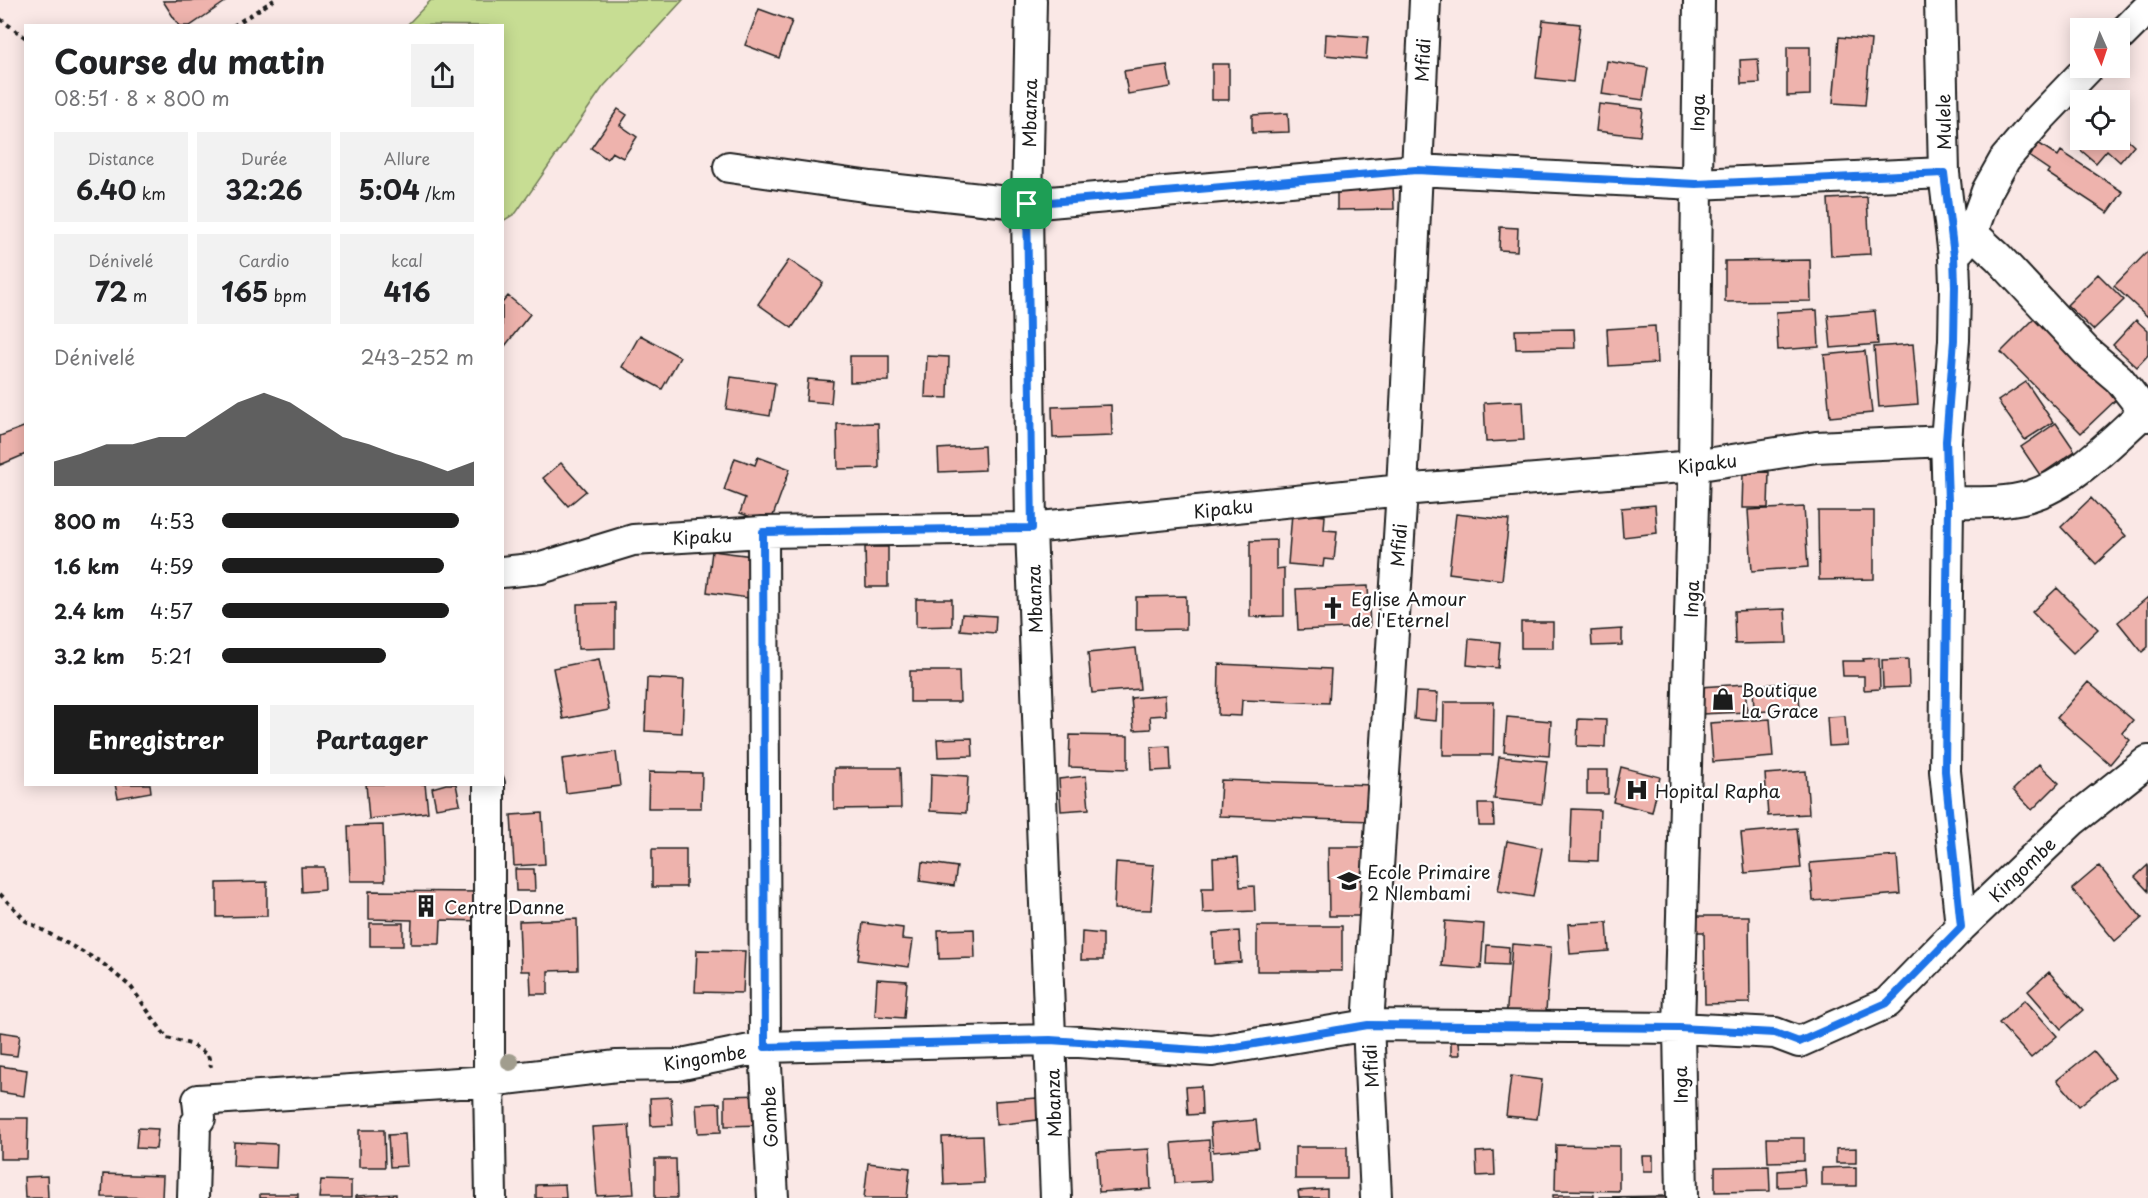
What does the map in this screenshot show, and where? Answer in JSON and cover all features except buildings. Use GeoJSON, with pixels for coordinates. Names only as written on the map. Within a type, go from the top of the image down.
{"type":"FeatureCollection","features":[{"type":"Feature","properties":{"kind":"street","name":"Mbanza"},"geometry":{"type":"LineString","coordinates":[[1032,0],[1027,204],[1032,528],[1056,1198]]}},
{"type":"Feature","properties":{"kind":"street","name":"Mfidi"},"geometry":{"type":"LineString","coordinates":[[1376,1198],[1368,1025],[1402,490],[1425,0]]}},
{"type":"Feature","properties":{"kind":"street","name":"Inga"},"geometry":{"type":"LineString","coordinates":[[1682,1198],[1679,1028],[1694,466],[1699,0]]}},
{"type":"Feature","properties":{"kind":"street","name":"Mulele"},"geometry":{"type":"LineString","coordinates":[[1940,0],[1944,173],[1963,245],[1946,441],[1948,502],[1945,771],[1961,927]]}},
{"type":"Feature","properties":{"kind":"street"},"geometry":{"type":"LineString","coordinates":[[2130,26],[2148,8]]}},
{"type":"Feature","properties":{"kind":"street"},"geometry":{"type":"LineString","coordinates":[[1948,502],[1996,502],[2031,496],[2044,491],[2084,466],[2147,413],[2119,379],[2086,351],[1998,257],[1963,245],[1987,191],[2005,159],[2078,78]]}},
{"type":"Feature","properties":{"kind":"street"},"geometry":{"type":"LineString","coordinates":[[729,167],[871,187],[1027,204],[1416,170],[1696,184],[1944,173]]}},
{"type":"Feature","properties":{"kind":"street","name":"Kipaku"},"geometry":{"type":"LineString","coordinates":[[504,572],[541,568],[633,540],[763,532],[1032,528],[1402,490],[1694,466],[1815,447],[1946,441]]}},
{"type":"Feature","properties":{"kind":"street","name":"Gombe"},"geometry":{"type":"LineString","coordinates":[[763,532],[765,1047],[773,1198]]}},
{"type":"Feature","properties":{"kind":"street","name":"Kingombe"},"geometry":{"type":"LineString","coordinates":[[198,1100],[489,1081],[617,1066],[677,1065],[765,1047],[1050,1040],[1212,1051],[1368,1025],[1679,1028],[1775,1033],[1799,1042],[1887,1003],[1961,927],[2072,821],[2148,760]]}},
{"type":"Feature","properties":{"kind":"street"},"geometry":{"type":"LineString","coordinates":[[489,786],[491,1198]]}},
{"type":"Feature","properties":{"kind":"street"},"geometry":{"type":"LineString","coordinates":[[193,1198],[195,1125],[201,1118],[198,1100]]}},
{"type":"Feature","properties":{"kind":"path"},"geometry":{"type":"LineString","coordinates":[[235,24],[274,0]]}},
{"type":"Feature","properties":{"kind":"path"},"geometry":{"type":"LineString","coordinates":[[0,20],[24,37]]}},
{"type":"Feature","properties":{"kind":"path"},"geometry":{"type":"LineString","coordinates":[[0,894],[26,921],[101,962],[131,987],[167,1038],[190,1044],[208,1055],[213,1071],[198,1100]]}},
{"type":"Feature","properties":{"kind":"green space"},"geometry":{"type":"Polygon","coordinates":[[[431,0],[683,0],[603,87],[516,213],[504,220],[504,24],[408,24],[431,0]]]}},
{"type":"Feature","properties":{"kind":"place","name":"Eglise Amour de l'Eternel"},"geometry":{"type":"Point","coordinates":[1333,608]}},
{"type":"Feature","properties":{"kind":"place","name":"Boutique La Grace"},"geometry":{"type":"Point","coordinates":[1723,699]}},
{"type":"Feature","properties":{"kind":"place","name":"Hopital Rapha"},"geometry":{"type":"Point","coordinates":[1637,790]}},
{"type":"Feature","properties":{"kind":"place","name":"Ecole Primaire 2 Nlembami"},"geometry":{"type":"Point","coordinates":[1349,881]}},
{"type":"Feature","properties":{"kind":"place","name":"Centre Danne"},"geometry":{"type":"Point","coordinates":[426,906]}},
{"type":"Feature","properties":{"kind":"route"},"geometry":{"type":"LineString","coordinates":[[1416,170],[1696,184],[1944,173],[1954,256],[1955,286],[1954,340],[1946,441],[1948,502],[1945,771],[1961,927],[1887,1003],[1799,1042],[1775,1033],[1679,1028],[1368,1025],[1212,1051],[1050,1040],[765,1047],[763,532],[1032,528],[1027,204],[1416,170]]}}]}
